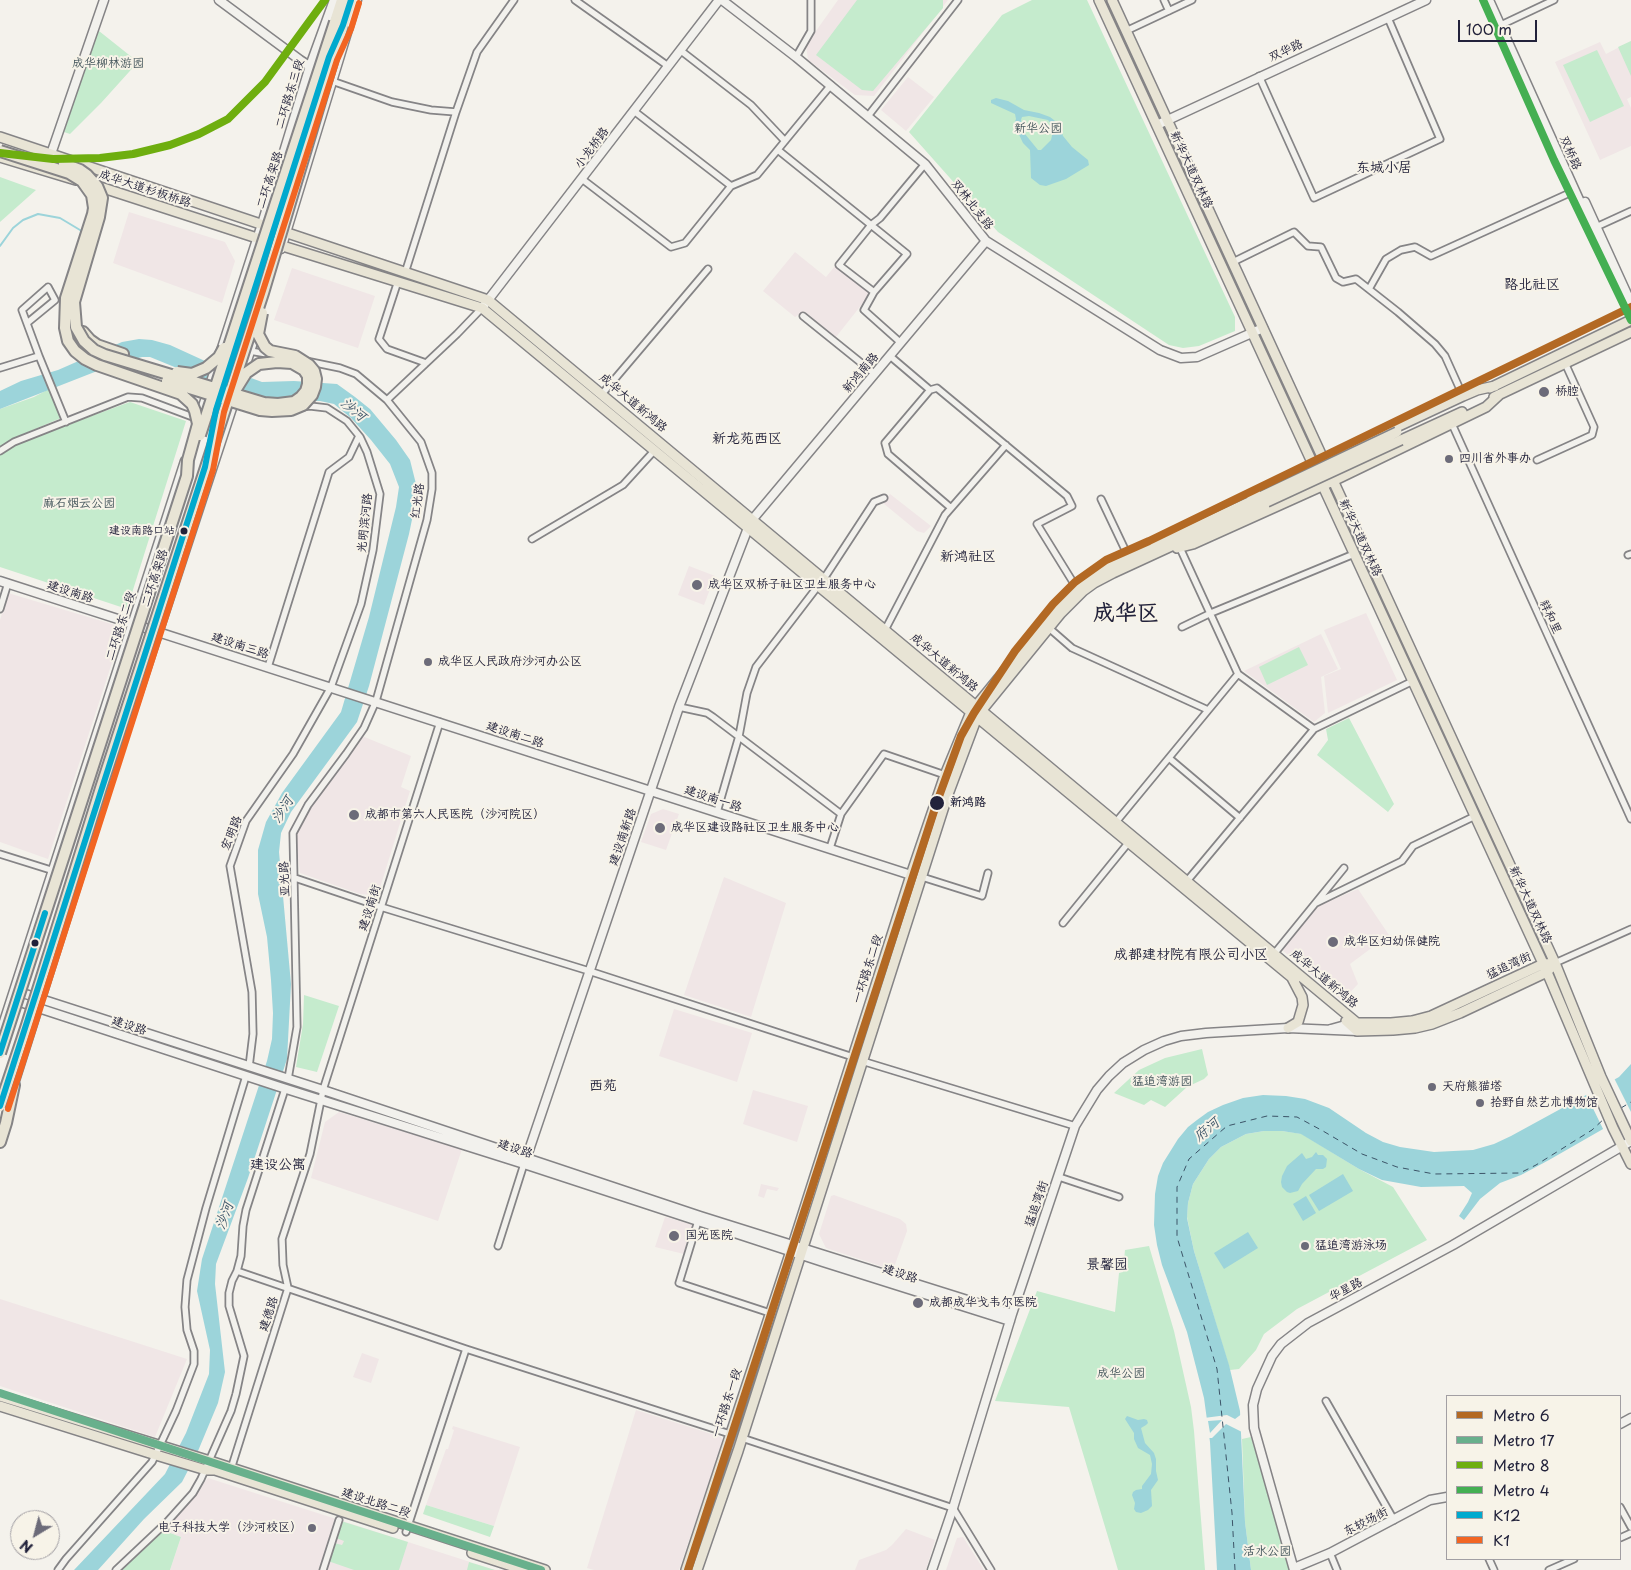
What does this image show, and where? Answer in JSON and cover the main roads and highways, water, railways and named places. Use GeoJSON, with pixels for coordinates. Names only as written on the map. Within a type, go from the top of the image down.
{"type":"FeatureCollection","features":[{"type":"Feature","properties":{"kind":"highway","name":"二环高架路"},"geometry":{"type":"LineString","coordinates":[[0,1053],[342,0]]}},
{"type":"Feature","properties":{"kind":"highway","name":"二环高架路"},"geometry":{"type":"LineString","coordinates":[[0,1106],[101,788],[263,294],[351,0]]}},
{"type":"Feature","properties":{"kind":"highway"},"geometry":{"type":"LineString","coordinates":[[0,143],[80,170],[92,180],[99,190],[102,198],[101,210],[65,328],[68,342],[85,359],[110,370],[181,394],[192,404],[198,424],[188,460],[187,476]]}},
{"type":"Feature","properties":{"kind":"highway"},"geometry":{"type":"LineString","coordinates":[[0,151],[69,173],[82,181],[92,195],[94,201],[93,214],[66,298],[79,334],[94,350],[105,355],[168,375],[197,383],[225,392],[235,395],[244,398],[278,404],[294,402],[302,397],[308,384],[308,376],[304,370],[292,363],[259,364],[246,373],[238,385],[235,391],[233,397],[223,414]]}},
{"type":"Feature","properties":{"kind":"highway"},"geometry":{"type":"LineString","coordinates":[[70,312],[72,337],[77,345],[93,357],[243,406],[272,411],[291,410],[307,402],[312,395],[316,379],[314,371],[303,360],[286,353],[270,351],[261,342],[258,334],[263,294]]}},
{"type":"Feature","properties":{"kind":"highway"},"geometry":{"type":"LineString","coordinates":[[70,312],[85,335],[97,345],[185,374],[198,372],[213,364],[223,351],[238,318]]}},
{"type":"Feature","properties":{"kind":"highway"},"geometry":{"type":"LineString","coordinates":[[0,1142],[14,1085]]}},
{"type":"Feature","properties":{"kind":"main road","name":"新华大道双林路"},"geometry":{"type":"LineString","coordinates":[[1099,0],[1600,1084]]}},
{"type":"Feature","properties":{"kind":"main road","name":"新华大道双林路"},"geometry":{"type":"LineString","coordinates":[[1112,0],[1555,963],[1600,1084]]}},
{"type":"Feature","properties":{"kind":"main road","name":"成华大道杉板桥路"},"geometry":{"type":"LineString","coordinates":[[0,137],[262,224]]}},
{"type":"Feature","properties":{"kind":"main road","name":"成华大道杉板桥路"},"geometry":{"type":"LineString","coordinates":[[0,157],[282,245]]}},
{"type":"Feature","properties":{"kind":"main road","name":"成华大道新鸿路"},"geometry":{"type":"LineString","coordinates":[[262,224],[286,234],[488,300],[602,394],[750,524],[976,711],[1129,842],[1290,976],[1354,1026]]}},
{"type":"Feature","properties":{"kind":"main road","name":"成华大道新鸿路"},"geometry":{"type":"LineString","coordinates":[[282,245],[482,308],[654,450],[750,524]]}},
{"type":"Feature","properties":{"kind":"main road"},"geometry":{"type":"LineString","coordinates":[[976,711],[1074,600],[1094,583],[1156,550],[1497,390],[1631,320]]}},
{"type":"Feature","properties":{"kind":"main road"},"geometry":{"type":"LineString","coordinates":[[1156,550],[1191,524],[1463,396],[1477,390],[1497,390],[1566,363],[1631,332]]}},
{"type":"Feature","properties":{"kind":"main road"},"geometry":{"type":"LineString","coordinates":[[976,711],[1056,608],[1076,587],[1099,572],[1129,558],[1156,550],[1180,548],[1202,540],[1333,481],[1486,408],[1497,390]]}},
{"type":"Feature","properties":{"kind":"main road","name":"成华大道新鸿路"},"geometry":{"type":"LineString","coordinates":[[821,583],[885,630],[976,711],[1187,881],[1274,954],[1354,1026]]}},
{"type":"Feature","properties":{"kind":"main road","name":"一环路东二段"},"geometry":{"type":"LineString","coordinates":[[792,1248],[911,875],[945,775],[976,711]]}},
{"type":"Feature","properties":{"kind":"main road","name":"一环路东二段"},"geometry":{"type":"LineString","coordinates":[[802,1251],[976,711]]}},
{"type":"Feature","properties":{"kind":"main road","name":"猛追湾街"},"geometry":{"type":"LineString","coordinates":[[1354,1026],[1405,1022],[1431,1016],[1555,963]]}},
{"type":"Feature","properties":{"kind":"main road"},"geometry":{"type":"LineString","coordinates":[[1288,1028],[1298,1022],[1303,1005],[1302,998],[1290,976]]}},
{"type":"Feature","properties":{"kind":"main road"},"geometry":{"type":"LineString","coordinates":[[1600,1084],[1623,1123],[1631,1141]]}},
{"type":"Feature","properties":{"kind":"main road"},"geometry":{"type":"LineString","coordinates":[[1600,1084],[1613,1128],[1631,1164]]}},
{"type":"Feature","properties":{"kind":"main road","name":"一环路东一段"},"geometry":{"type":"LineString","coordinates":[[686,1570],[792,1248]]}},
{"type":"Feature","properties":{"kind":"main road","name":"一环路东一段"},"geometry":{"type":"LineString","coordinates":[[697,1570],[802,1251]]}},
{"type":"Feature","properties":{"kind":"main road"},"geometry":{"type":"LineString","coordinates":[[0,1396],[158,1451]]}},
{"type":"Feature","properties":{"kind":"main road"},"geometry":{"type":"LineString","coordinates":[[0,1406],[158,1451]]}},
{"type":"Feature","properties":{"kind":"main road","name":"建设北路二段"},"geometry":{"type":"LineString","coordinates":[[158,1451],[545,1570]]}},
{"type":"Feature","properties":{"kind":"main road","name":"建设北路二段"},"geometry":{"type":"LineString","coordinates":[[407,1529],[524,1570]]}},
{"type":"Feature","properties":{"kind":"water"},"geometry":{"type":"Polygon","coordinates":[[[996,98],[1008,101],[1024,110],[1050,117],[1059,124],[1063,136],[1072,147],[1088,160],[1089,165],[1066,179],[1046,186],[1040,185],[1031,178],[1030,150],[1023,143],[1014,124],[1015,114],[991,103],[991,100],[996,98]],[[1029,116],[1022,117],[1021,120],[1025,134],[1038,150],[1041,150],[1051,140],[1054,127],[1048,120],[1029,116]]]}},
{"type":"Feature","properties":{"kind":"water","name":"沙河"},"geometry":{"type":"Polygon","coordinates":[[[139,339],[170,345],[205,361],[262,382],[294,381],[337,384],[370,409],[410,460],[416,484],[415,505],[369,686],[357,722],[291,812],[281,833],[279,852],[291,984],[287,1059],[248,1178],[216,1264],[215,1284],[225,1372],[218,1403],[198,1451],[182,1482],[144,1519],[98,1570],[74,1570],[165,1474],[186,1433],[209,1374],[210,1350],[197,1291],[202,1259],[267,1061],[272,1039],[271,980],[267,937],[258,894],[258,850],[266,822],[282,793],[341,712],[369,617],[396,507],[399,487],[390,464],[351,418],[334,404],[320,401],[265,400],[221,386],[150,357],[142,357],[110,366],[0,409],[0,391],[21,381],[58,370],[122,342],[139,339]]]}},
{"type":"Feature","properties":{"kind":"water","name":"府河"},"geometry":{"type":"Polygon","coordinates":[[[1631,1064],[1631,1113],[1521,1175],[1500,1183],[1480,1199],[1464,1220],[1459,1216],[1472,1193],[1464,1186],[1421,1187],[1382,1180],[1359,1169],[1301,1134],[1264,1131],[1246,1134],[1221,1147],[1209,1159],[1193,1184],[1188,1203],[1187,1218],[1194,1251],[1229,1365],[1240,1411],[1245,1522],[1251,1570],[1217,1570],[1210,1442],[1204,1398],[1187,1332],[1162,1265],[1154,1225],[1155,1194],[1158,1176],[1163,1163],[1178,1139],[1188,1127],[1208,1112],[1243,1098],[1263,1095],[1305,1099],[1329,1108],[1366,1133],[1383,1142],[1400,1147],[1434,1152],[1473,1150],[1494,1144],[1511,1136],[1619,1077],[1631,1064]]]}},
{"type":"Feature","properties":{"kind":"water"},"geometry":{"type":"Polygon","coordinates":[[[1316,1152],[1327,1159],[1326,1167],[1316,1169],[1298,1191],[1287,1192],[1282,1187],[1281,1182],[1287,1166],[1302,1153],[1306,1159],[1312,1157],[1316,1152]]]}},
{"type":"Feature","properties":{"kind":"water"},"geometry":{"type":"Polygon","coordinates":[[[1343,1174],[1353,1191],[1319,1211],[1309,1195],[1343,1174]]]}},
{"type":"Feature","properties":{"kind":"water"},"geometry":{"type":"Polygon","coordinates":[[[1306,1196],[1316,1213],[1303,1221],[1293,1204],[1306,1196]]]}},
{"type":"Feature","properties":{"kind":"water"},"geometry":{"type":"Polygon","coordinates":[[[1248,1232],[1258,1248],[1224,1269],[1214,1253],[1248,1232]]]}},
{"type":"Feature","properties":{"kind":"water"},"geometry":{"type":"Polygon","coordinates":[[[1127,1416],[1138,1420],[1147,1420],[1148,1423],[1141,1428],[1145,1443],[1154,1453],[1156,1459],[1158,1480],[1151,1490],[1152,1506],[1141,1513],[1136,1512],[1134,1509],[1135,1503],[1132,1495],[1136,1490],[1142,1489],[1142,1486],[1151,1474],[1152,1464],[1150,1455],[1138,1448],[1134,1439],[1134,1433],[1125,1419],[1127,1416]]]}},
{"type":"Feature","properties":{"kind":"waterway"},"geometry":{"type":"LineString","coordinates":[[0,246],[13,228],[23,220],[38,214],[60,218],[80,230],[83,234]]}},
{"type":"Feature","properties":{"kind":"metro line","name":"8"},"geometry":{"type":"LineString","coordinates":[[0,153],[53,159],[100,158],[133,154],[170,145],[199,134],[228,119],[265,82],[325,0]]}},
{"type":"Feature","properties":{"kind":"metro line","name":"4"},"geometry":{"type":"LineString","coordinates":[[1483,0],[1554,160],[1631,320]]}},
{"type":"Feature","properties":{"kind":"metro line","name":"6"},"geometry":{"type":"LineString","coordinates":[[688,1570],[937,802],[961,736],[1015,651],[1053,604],[1075,582],[1106,560],[1149,541],[1631,307]]}},
{"type":"Feature","properties":{"kind":"metro line","name":"17"},"geometry":{"type":"LineString","coordinates":[[0,1393],[541,1570]]}},
{"type":"Feature","properties":{"kind":"place","name":"桥腔"},"geometry":{"type":"Point","coordinates":[1544,392]}},
{"type":"Feature","properties":{"kind":"place","name":"四川省外事办"},"geometry":{"type":"Point","coordinates":[1449,459]}},
{"type":"Feature","properties":{"kind":"place","name":"建设南路口站"},"geometry":{"type":"Point","coordinates":[184,531]}},
{"type":"Feature","properties":{"kind":"place","name":"成华区双桥子社区卫生服务中心"},"geometry":{"type":"Point","coordinates":[697,585]}},
{"type":"Feature","properties":{"kind":"place","name":"成华区人民政府沙河办公区"},"geometry":{"type":"Point","coordinates":[428,662]}},
{"type":"Feature","properties":{"kind":"place","name":"新鸿路"},"geometry":{"type":"Point","coordinates":[937,803]}},
{"type":"Feature","properties":{"kind":"place","name":"成都市第六人民医院（沙河院区）"},"geometry":{"type":"Point","coordinates":[354,815]}},
{"type":"Feature","properties":{"kind":"place","name":"成华区建设路社区卫生服务中心"},"geometry":{"type":"Point","coordinates":[660,828]}},
{"type":"Feature","properties":{"kind":"place","name":"成华区妇幼保健院"},"geometry":{"type":"Point","coordinates":[1333,942]}},
{"type":"Feature","properties":{"kind":"place","name":"天府熊猫塔"},"geometry":{"type":"Point","coordinates":[1432,1087]}},
{"type":"Feature","properties":{"kind":"place","name":"拾野自然艺术博物馆"},"geometry":{"type":"Point","coordinates":[1480,1103]}},
{"type":"Feature","properties":{"kind":"place","name":"国光医院"},"geometry":{"type":"Point","coordinates":[674,1236]}},
{"type":"Feature","properties":{"kind":"place","name":"猛追湾游泳场"},"geometry":{"type":"Point","coordinates":[1305,1246]}},
{"type":"Feature","properties":{"kind":"place","name":"成都成华戈韦尔医院"},"geometry":{"type":"Point","coordinates":[918,1303]}},
{"type":"Feature","properties":{"kind":"place","name":"电子科技大学（沙河校区）"},"geometry":{"type":"Point","coordinates":[312,1528]}},
{"type":"Feature","properties":{"kind":"district","name":"东城小居"},"geometry":{"type":"Point","coordinates":[1384,168]}},
{"type":"Feature","properties":{"kind":"district","name":"路北社区"},"geometry":{"type":"Point","coordinates":[1532,285]}},
{"type":"Feature","properties":{"kind":"district","name":"新龙苑西区"},"geometry":{"type":"Point","coordinates":[747,439]}},
{"type":"Feature","properties":{"kind":"district","name":"新鸿社区"},"geometry":{"type":"Point","coordinates":[968,557]}},
{"type":"Feature","properties":{"kind":"district","name":"成华区"},"geometry":{"type":"Point","coordinates":[1126,614]}},
{"type":"Feature","properties":{"kind":"district","name":"成都建材院有限公司小区"},"geometry":{"type":"Point","coordinates":[1191,955]}},
{"type":"Feature","properties":{"kind":"district","name":"西苑"},"geometry":{"type":"Point","coordinates":[603,1086]}},
{"type":"Feature","properties":{"kind":"district","name":"建设公寓"},"geometry":{"type":"Point","coordinates":[278,1165]}},
{"type":"Feature","properties":{"kind":"district","name":"景馨园"},"geometry":{"type":"Point","coordinates":[1107,1265]}},
{"type":"Feature","properties":{"kind":"park label","name":"成华柳林游园"},"geometry":{"type":"Point","coordinates":[108,64]}},
{"type":"Feature","properties":{"kind":"park label","name":"新华公园"},"geometry":{"type":"Point","coordinates":[1038,129]}},
{"type":"Feature","properties":{"kind":"park label","name":"麻石烟云公园"},"geometry":{"type":"Point","coordinates":[79,504]}},
{"type":"Feature","properties":{"kind":"park label","name":"猛追湾游园"},"geometry":{"type":"Point","coordinates":[1162,1082]}},
{"type":"Feature","properties":{"kind":"park label","name":"成华公园"},"geometry":{"type":"Point","coordinates":[1121,1374]}},
{"type":"Feature","properties":{"kind":"park label","name":"活水公园"},"geometry":{"type":"Point","coordinates":[1267,1552]}}]}
